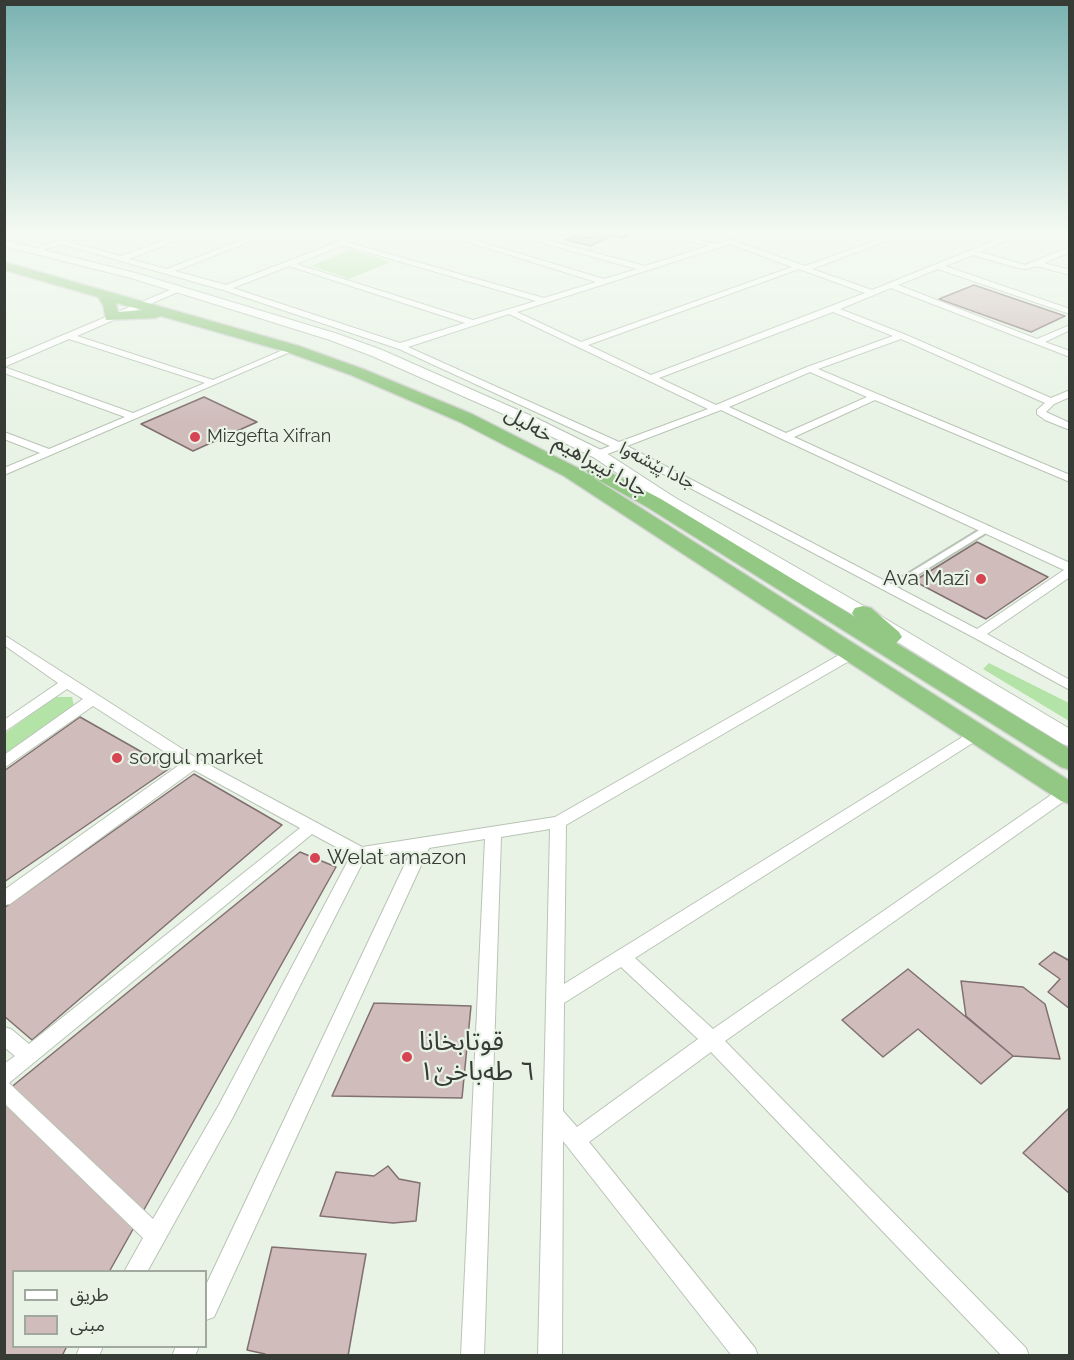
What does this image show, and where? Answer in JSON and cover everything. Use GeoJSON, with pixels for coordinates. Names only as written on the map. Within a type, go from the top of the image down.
{"type":"FeatureCollection","features":[{"type":"Feature","properties":{"kind":"highway"},"geometry":{"type":"LineString","coordinates":[[103,294],[110,305],[111,317],[175,314]]}},
{"type":"Feature","properties":{"kind":"highway","name":"جادا ئیبراهیم خەلیل"},"geometry":{"type":"LineString","coordinates":[[107,294],[293,349],[357,372],[466,418],[571,472],[1068,793]]}},
{"type":"Feature","properties":{"kind":"highway","name":"جادا ئیبراهیم خەلیل"},"geometry":{"type":"LineString","coordinates":[[176,294],[334,350],[502,421],[654,503],[1070,761]]}},
{"type":"Feature","properties":{"kind":"highway"},"geometry":{"type":"LineString","coordinates":[[863,613],[955,691]]}},
{"type":"Feature","properties":{"kind":"main road","name":"جادا ئیبراهیم خەلیل"},"geometry":{"type":"LineString","coordinates":[[180,294],[254,311],[377,353],[512,412],[598,454],[668,500],[863,613],[1070,740]]}},
{"type":"Feature","properties":{"kind":"street"},"geometry":{"type":"LineString","coordinates":[[4,364],[163,294]]}},
{"type":"Feature","properties":{"kind":"street","name":"جادا پێشەوا"},"geometry":{"type":"LineString","coordinates":[[245,294],[399,346],[621,447],[978,634],[1070,686]]}},
{"type":"Feature","properties":{"kind":"street"},"geometry":{"type":"LineString","coordinates":[[385,294],[474,323]]}},
{"type":"Feature","properties":{"kind":"street"},"geometry":{"type":"LineString","coordinates":[[523,294],[546,301]]}},
{"type":"Feature","properties":{"kind":"street"},"geometry":{"type":"LineString","coordinates":[[377,353],[566,294]]}},
{"type":"Feature","properties":{"kind":"street"},"geometry":{"type":"LineString","coordinates":[[582,344],[725,294]]}},
{"type":"Feature","properties":{"kind":"street"},"geometry":{"type":"LineString","coordinates":[[651,378],[869,294]]}},
{"type":"Feature","properties":{"kind":"street"},"geometry":{"type":"LineString","coordinates":[[914,294],[1070,354]]}},
{"type":"Feature","properties":{"kind":"street"},"geometry":{"type":"LineString","coordinates":[[1019,294],[1070,312]]}},
{"type":"Feature","properties":{"kind":"street"},"geometry":{"type":"LineString","coordinates":[[833,309],[901,336],[1051,402]]}},
{"type":"Feature","properties":{"kind":"street"},"geometry":{"type":"LineString","coordinates":[[511,312],[1070,569],[978,634]]}},
{"type":"Feature","properties":{"kind":"street"},"geometry":{"type":"LineString","coordinates":[[1037,342],[1070,327]]}},
{"type":"Feature","properties":{"kind":"street"},"geometry":{"type":"LineString","coordinates":[[69,336],[213,383]]}},
{"type":"Feature","properties":{"kind":"street"},"geometry":{"type":"LineString","coordinates":[[598,454],[719,408],[810,369],[901,336]]}},
{"type":"Feature","properties":{"kind":"street"},"geometry":{"type":"LineString","coordinates":[[4,472],[293,349]]}},
{"type":"Feature","properties":{"kind":"street"},"geometry":{"type":"LineString","coordinates":[[810,369],[1070,479]]}},
{"type":"Feature","properties":{"kind":"street"},"geometry":{"type":"LineString","coordinates":[[4,370],[134,417]]}},
{"type":"Feature","properties":{"kind":"street"},"geometry":{"type":"LineString","coordinates":[[1070,393],[1051,402],[1040,412],[1070,427]]}},
{"type":"Feature","properties":{"kind":"street"},"geometry":{"type":"LineString","coordinates":[[786,437],[874,397]]}},
{"type":"Feature","properties":{"kind":"street"},"geometry":{"type":"LineString","coordinates":[[4,435],[49,453]]}},
{"type":"Feature","properties":{"kind":"street"},"geometry":{"type":"LineString","coordinates":[[890,588],[986,529]]}},
{"type":"Feature","properties":{"kind":"street"},"geometry":{"type":"LineString","coordinates":[[4,639],[193,763],[360,853],[558,822],[851,654]]}},
{"type":"Feature","properties":{"kind":"street"},"geometry":{"type":"LineString","coordinates":[[4,727],[68,682]]}},
{"type":"Feature","properties":{"kind":"street"},"geometry":{"type":"LineString","coordinates":[[4,763],[93,699]]}},
{"type":"Feature","properties":{"kind":"street"},"geometry":{"type":"LineString","coordinates":[[555,999],[977,734]]}},
{"type":"Feature","properties":{"kind":"street"},"geometry":{"type":"LineString","coordinates":[[4,899],[193,763]]}},
{"type":"Feature","properties":{"kind":"street"},"geometry":{"type":"LineString","coordinates":[[574,1141],[712,1040],[1068,793]]}},
{"type":"Feature","properties":{"kind":"street"},"geometry":{"type":"LineString","coordinates":[[550,1356],[558,822]]}},
{"type":"Feature","properties":{"kind":"street"},"geometry":{"type":"LineString","coordinates":[[4,1076],[311,827]]}},
{"type":"Feature","properties":{"kind":"street"},"geometry":{"type":"LineString","coordinates":[[472,1356],[493,832]]}},
{"type":"Feature","properties":{"kind":"street"},"geometry":{"type":"LineString","coordinates":[[207,1307],[423,843]]}},
{"type":"Feature","properties":{"kind":"street"},"geometry":{"type":"LineString","coordinates":[[136,1270],[226,1111],[360,853]]}},
{"type":"Feature","properties":{"kind":"street"},"geometry":{"type":"LineString","coordinates":[[621,956],[712,1040],[1018,1356]]}},
{"type":"Feature","properties":{"kind":"street"},"geometry":{"type":"LineString","coordinates":[[4,1035],[29,1056]]}},
{"type":"Feature","properties":{"kind":"street"},"geometry":{"type":"LineString","coordinates":[[4,1090],[156,1236]]}},
{"type":"Feature","properties":{"kind":"street"},"geometry":{"type":"LineString","coordinates":[[554,1114],[747,1356]]}},
{"type":"Feature","properties":{"kind":"green space"},"geometry":{"type":"Polygon","coordinates":[[[989,663],[1069,703],[1069,721],[983,669],[989,663]]]}},
{"type":"Feature","properties":{"kind":"green space"},"geometry":{"type":"Polygon","coordinates":[[[55,697],[72,697],[74,706],[5,756],[4,734],[55,697]]]}},
{"type":"Feature","properties":{"kind":"building"},"geometry":{"type":"Polygon","coordinates":[[[950,294],[1002,294],[1065,316],[1031,332],[939,299],[950,294]]]}},
{"type":"Feature","properties":{"kind":"building","name":"Mizgefta Xifran"},"geometry":{"type":"Polygon","coordinates":[[[204,397],[257,422],[193,451],[141,424],[204,397]]]}},
{"type":"Feature","properties":{"kind":"building","name":"Ava Mazî"},"geometry":{"type":"Polygon","coordinates":[[[977,542],[1048,577],[986,619],[914,581],[977,542]]]}},
{"type":"Feature","properties":{"kind":"building"},"geometry":{"type":"Polygon","coordinates":[[[80,717],[170,768],[4,882],[4,771],[80,717]]]}},
{"type":"Feature","properties":{"kind":"building"},"geometry":{"type":"Polygon","coordinates":[[[194,774],[282,825],[32,1040],[4,1016],[4,908],[194,774]]]}},
{"type":"Feature","properties":{"kind":"building"},"geometry":{"type":"Polygon","coordinates":[[[300,852],[336,867],[110,1270],[12,1270],[12,1348],[66,1348],[62,1356],[4,1356],[4,1093],[300,852]]]}},
{"type":"Feature","properties":{"kind":"building"},"geometry":{"type":"Polygon","coordinates":[[[1054,952],[1070,961],[1070,1009],[1048,992],[1060,979],[1039,964],[1054,952]]]}},
{"type":"Feature","properties":{"kind":"building"},"geometry":{"type":"Polygon","coordinates":[[[908,969],[1013,1056],[981,1084],[918,1029],[883,1057],[842,1020],[908,969]]]}},
{"type":"Feature","properties":{"kind":"building"},"geometry":{"type":"Polygon","coordinates":[[[961,981],[1023,987],[1045,1004],[1060,1059],[1013,1056],[966,1016],[961,981]]]}},
{"type":"Feature","properties":{"kind":"building"},"geometry":{"type":"Polygon","coordinates":[[[374,1003],[471,1006],[462,1098],[332,1096],[374,1003]]]}},
{"type":"Feature","properties":{"kind":"building"},"geometry":{"type":"Polygon","coordinates":[[[1070,1107],[1070,1194],[1023,1153],[1070,1107]]]}},
{"type":"Feature","properties":{"kind":"building"},"geometry":{"type":"Polygon","coordinates":[[[388,1166],[399,1179],[420,1183],[416,1221],[393,1223],[320,1216],[336,1172],[374,1176],[388,1166]]]}},
{"type":"Feature","properties":{"kind":"building"},"geometry":{"type":"Polygon","coordinates":[[[272,1247],[366,1254],[348,1356],[265,1356],[265,1354],[247,1350],[272,1247]]]}},
{"type":"Feature","properties":{"kind":"place","name":"Mizgefta Xifran"},"geometry":{"type":"Point","coordinates":[195,437]}},
{"type":"Feature","properties":{"kind":"place","name":"Ava Mazî"},"geometry":{"type":"Point","coordinates":[981,579]}},
{"type":"Feature","properties":{"kind":"place","name":"sorgul market"},"geometry":{"type":"Point","coordinates":[117,758]}},
{"type":"Feature","properties":{"kind":"place","name":"Welat amazon"},"geometry":{"type":"Point","coordinates":[315,858]}},
{"type":"Feature","properties":{"kind":"place","name":"قوتابخانا ۱٦ طەباخێ"},"geometry":{"type":"Point","coordinates":[407,1057]}}]}
